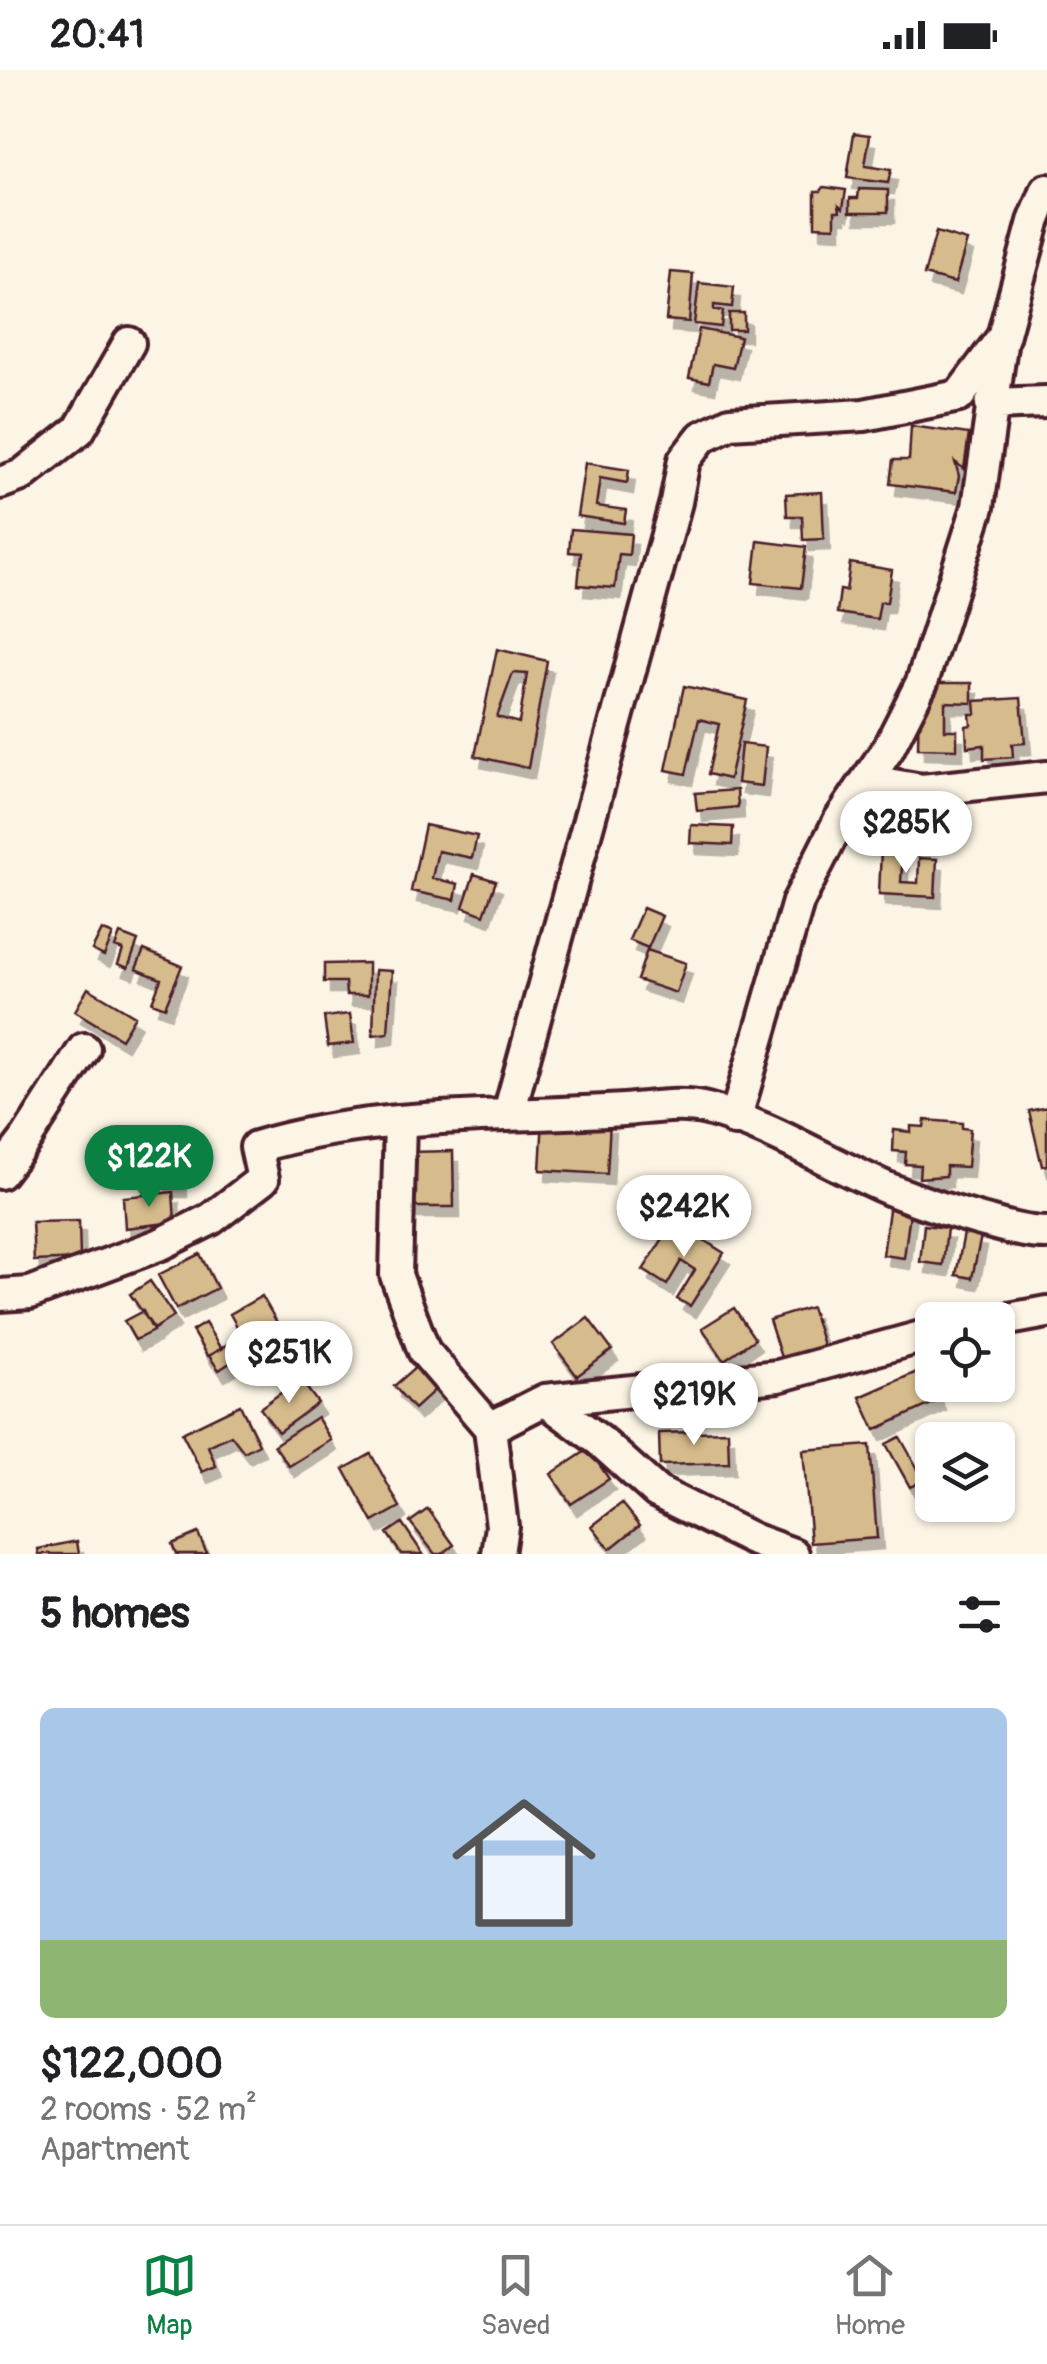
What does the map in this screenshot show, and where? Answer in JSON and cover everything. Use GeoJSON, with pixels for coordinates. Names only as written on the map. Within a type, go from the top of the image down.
{"type":"FeatureCollection","features":[{"type":"Feature","properties":{"kind":"street"},"geometry":{"type":"LineString","coordinates":[[736,1120],[798,902],[840,820],[888,749],[922,682],[978,506],[1003,338],[1047,190]]}},
{"type":"Feature","properties":{"kind":"street"},"geometry":{"type":"LineString","coordinates":[[509,1113],[676,502],[684,460],[702,437],[730,423],[864,416],[959,396],[1003,338]]}},
{"type":"Feature","properties":{"kind":"street"},"geometry":{"type":"LineString","coordinates":[[0,484],[22,475],[80,430],[129,343]]}},
{"type":"Feature","properties":{"kind":"street"},"geometry":{"type":"LineString","coordinates":[[991,404],[1047,402]]}},
{"type":"Feature","properties":{"kind":"street"},"geometry":{"type":"LineString","coordinates":[[862,787],[887,784],[922,790],[1047,778]]}},
{"type":"Feature","properties":{"kind":"street"},"geometry":{"type":"LineString","coordinates":[[0,1173],[84,1049]]}},
{"type":"Feature","properties":{"kind":"street"},"geometry":{"type":"LineString","coordinates":[[0,1295],[30,1293],[161,1244],[211,1219],[263,1179],[256,1147],[287,1138],[400,1122],[509,1113],[705,1108],[802,1146],[934,1207],[1029,1233],[1047,1233]]}},
{"type":"Feature","properties":{"kind":"street"},"geometry":{"type":"LineString","coordinates":[[400,1122],[396,1275],[424,1350],[490,1428],[502,1526],[498,1554]]}},
{"type":"Feature","properties":{"kind":"street"},"geometry":{"type":"LineString","coordinates":[[1015,1318],[1047,1312]]}},
{"type":"Feature","properties":{"kind":"street"},"geometry":{"type":"LineString","coordinates":[[490,1428],[545,1400],[778,1376],[915,1339]]}},
{"type":"Feature","properties":{"kind":"street"},"geometry":{"type":"LineString","coordinates":[[545,1400],[658,1492],[752,1539],[793,1554]]}},
{"type":"Feature","properties":{"kind":"building"},"geometry":{"type":"Polygon","coordinates":[[[854,133],[870,135],[865,166],[891,170],[888,183],[847,178],[854,133]]]}},
{"type":"Feature","properties":{"kind":"building"},"geometry":{"type":"Polygon","coordinates":[[[824,187],[846,190],[843,208],[839,205],[840,211],[835,211],[835,227],[815,226],[815,191],[824,187]]]}},
{"type":"Feature","properties":{"kind":"building"},"geometry":{"type":"Polygon","coordinates":[[[859,189],[888,190],[888,212],[850,212],[850,198],[858,198],[859,189]]]}},
{"type":"Feature","properties":{"kind":"building"},"geometry":{"type":"Polygon","coordinates":[[[936,232],[967,241],[955,283],[924,275],[936,232]]]}},
{"type":"Feature","properties":{"kind":"building"},"geometry":{"type":"Polygon","coordinates":[[[671,272],[693,274],[689,322],[666,320],[671,272]]]}},
{"type":"Feature","properties":{"kind":"building"},"geometry":{"type":"Polygon","coordinates":[[[699,283],[734,287],[732,307],[714,305],[714,310],[723,311],[721,327],[694,324],[699,283]]]}},
{"type":"Feature","properties":{"kind":"building"},"geometry":{"type":"Polygon","coordinates":[[[729,313],[744,313],[744,330],[729,330],[729,313]]]}},
{"type":"Feature","properties":{"kind":"building"},"geometry":{"type":"Polygon","coordinates":[[[699,329],[740,337],[733,368],[713,364],[709,382],[689,378],[699,329]]]}},
{"type":"Feature","properties":{"kind":"building"},"geometry":{"type":"Polygon","coordinates":[[[911,426],[969,434],[964,469],[955,462],[959,476],[956,492],[890,484],[893,460],[909,460],[911,426]]]}},
{"type":"Feature","properties":{"kind":"building"},"geometry":{"type":"Polygon","coordinates":[[[585,463],[629,470],[627,483],[600,478],[596,506],[626,510],[624,523],[577,516],[585,463]]]}},
{"type":"Feature","properties":{"kind":"building"},"geometry":{"type":"Polygon","coordinates":[[[822,492],[824,539],[803,540],[802,516],[787,516],[786,494],[822,492]]]}},
{"type":"Feature","properties":{"kind":"building"},"geometry":{"type":"Polygon","coordinates":[[[571,529],[631,534],[629,555],[619,554],[615,588],[578,585],[581,553],[569,552],[571,529]]]}},
{"type":"Feature","properties":{"kind":"building"},"geometry":{"type":"Polygon","coordinates":[[[758,541],[806,547],[801,588],[753,583],[758,541]]]}},
{"type":"Feature","properties":{"kind":"building"},"geometry":{"type":"Polygon","coordinates":[[[850,563],[892,570],[887,602],[880,602],[877,619],[837,613],[840,590],[846,591],[850,563]]]}},
{"type":"Feature","properties":{"kind":"building"},"geometry":{"type":"Polygon","coordinates":[[[497,649],[547,661],[528,768],[475,756],[497,649]],[[513,673],[497,717],[519,723],[527,674],[513,673]]]}},
{"type":"Feature","properties":{"kind":"building"},"geometry":{"type":"Polygon","coordinates":[[[931,683],[972,683],[972,703],[945,702],[945,730],[957,730],[957,749],[918,748],[919,696],[931,683]]]}},
{"type":"Feature","properties":{"kind":"building"},"geometry":{"type":"Polygon","coordinates":[[[684,686],[747,700],[729,779],[708,774],[719,724],[699,719],[686,774],[666,770],[684,686]]]}},
{"type":"Feature","properties":{"kind":"building"},"geometry":{"type":"Polygon","coordinates":[[[1021,698],[1025,743],[1012,744],[1013,757],[984,759],[984,745],[967,747],[966,726],[971,725],[970,714],[976,714],[975,701],[1021,698]]]}},
{"type":"Feature","properties":{"kind":"building"},"geometry":{"type":"Polygon","coordinates":[[[741,744],[766,747],[762,786],[737,783],[741,744]]]}},
{"type":"Feature","properties":{"kind":"building"},"geometry":{"type":"Polygon","coordinates":[[[737,790],[738,807],[697,811],[695,793],[737,790]]]}},
{"type":"Feature","properties":{"kind":"building"},"geometry":{"type":"Polygon","coordinates":[[[425,825],[477,836],[472,858],[438,851],[432,878],[458,884],[455,900],[411,891],[425,825]]]}},
{"type":"Feature","properties":{"kind":"building"},"geometry":{"type":"Polygon","coordinates":[[[691,825],[733,827],[732,845],[690,843],[691,825]]]}},
{"type":"Feature","properties":{"kind":"building"},"geometry":{"type":"Polygon","coordinates":[[[881,850],[903,851],[901,882],[918,883],[919,858],[937,859],[935,897],[879,894],[881,850]]]}},
{"type":"Feature","properties":{"kind":"building"},"geometry":{"type":"Polygon","coordinates":[[[474,874],[496,881],[484,915],[463,907],[474,874]]]}},
{"type":"Feature","properties":{"kind":"building"},"geometry":{"type":"Polygon","coordinates":[[[643,908],[662,916],[648,948],[629,940],[643,908]]]}},
{"type":"Feature","properties":{"kind":"building"},"geometry":{"type":"Polygon","coordinates":[[[102,930],[113,935],[104,956],[92,950],[102,930]]]}},
{"type":"Feature","properties":{"kind":"building"},"geometry":{"type":"Polygon","coordinates":[[[120,934],[138,941],[128,968],[118,964],[123,950],[115,947],[120,934]]]}},
{"type":"Feature","properties":{"kind":"building"},"geometry":{"type":"Polygon","coordinates":[[[144,950],[182,966],[165,1007],[152,1002],[161,979],[136,969],[144,950]]]}},
{"type":"Feature","properties":{"kind":"building"},"geometry":{"type":"Polygon","coordinates":[[[647,950],[686,963],[676,993],[637,980],[647,950]]]}},
{"type":"Feature","properties":{"kind":"building"},"geometry":{"type":"Polygon","coordinates":[[[368,963],[368,995],[346,995],[345,982],[324,982],[324,964],[368,963]]]}},
{"type":"Feature","properties":{"kind":"building"},"geometry":{"type":"Polygon","coordinates":[[[375,970],[392,971],[388,1033],[373,1035],[375,970]]]}},
{"type":"Feature","properties":{"kind":"building"},"geometry":{"type":"Polygon","coordinates":[[[88,988],[135,1016],[121,1039],[75,1011],[88,988]]]}},
{"type":"Feature","properties":{"kind":"building"},"geometry":{"type":"Polygon","coordinates":[[[350,1014],[354,1043],[328,1046],[324,1017],[350,1014]]]}},
{"type":"Feature","properties":{"kind":"building"},"geometry":{"type":"Polygon","coordinates":[[[1047,1107],[1047,1165],[1042,1166],[1029,1111],[1047,1107]]]}},
{"type":"Feature","properties":{"kind":"building"},"geometry":{"type":"Polygon","coordinates":[[[543,1118],[610,1122],[607,1174],[540,1170],[543,1118]]]}},
{"type":"Feature","properties":{"kind":"building"},"geometry":{"type":"Polygon","coordinates":[[[925,1120],[962,1123],[962,1128],[970,1129],[967,1167],[946,1166],[946,1176],[919,1178],[920,1165],[905,1164],[906,1152],[893,1151],[894,1130],[911,1132],[911,1126],[924,1127],[925,1120]]]}},
{"type":"Feature","properties":{"kind":"building"},"geometry":{"type":"Polygon","coordinates":[[[179,1139],[181,1186],[161,1186],[159,1164],[121,1165],[120,1142],[179,1139]]]}},
{"type":"Feature","properties":{"kind":"building"},"geometry":{"type":"Polygon","coordinates":[[[453,1151],[454,1207],[408,1207],[408,1152],[453,1151]]]}},
{"type":"Feature","properties":{"kind":"building"},"geometry":{"type":"Polygon","coordinates":[[[173,1192],[175,1222],[125,1228],[123,1197],[173,1192]]]}},
{"type":"Feature","properties":{"kind":"building"},"geometry":{"type":"Polygon","coordinates":[[[890,1202],[911,1205],[904,1258],[883,1255],[890,1202]]]}},
{"type":"Feature","properties":{"kind":"building"},"geometry":{"type":"Polygon","coordinates":[[[79,1221],[80,1259],[34,1261],[32,1222],[79,1221]]]}},
{"type":"Feature","properties":{"kind":"building"},"geometry":{"type":"Polygon","coordinates":[[[674,1221],[724,1253],[690,1306],[677,1299],[695,1270],[681,1261],[667,1285],[643,1270],[674,1221]]]}},
{"type":"Feature","properties":{"kind":"building"},"geometry":{"type":"Polygon","coordinates":[[[924,1225],[947,1228],[943,1265],[920,1262],[924,1225]]]}},
{"type":"Feature","properties":{"kind":"building"},"geometry":{"type":"Polygon","coordinates":[[[964,1233],[981,1236],[972,1278],[956,1275],[964,1233]]]}},
{"type":"Feature","properties":{"kind":"building"},"geometry":{"type":"Polygon","coordinates":[[[200,1254],[217,1288],[176,1309],[158,1275],[200,1254]]]}},
{"type":"Feature","properties":{"kind":"building"},"geometry":{"type":"Polygon","coordinates":[[[150,1281],[174,1316],[154,1329],[130,1294],[150,1281]]]}},
{"type":"Feature","properties":{"kind":"building"},"geometry":{"type":"Polygon","coordinates":[[[262,1296],[288,1342],[256,1360],[230,1314],[262,1296]]]}},
{"type":"Feature","properties":{"kind":"building"},"geometry":{"type":"Polygon","coordinates":[[[811,1307],[825,1351],[783,1364],[769,1320],[811,1307]]]}},
{"type":"Feature","properties":{"kind":"building"},"geometry":{"type":"Polygon","coordinates":[[[734,1308],[755,1339],[724,1360],[702,1328],[734,1308]]]}},
{"type":"Feature","properties":{"kind":"building"},"geometry":{"type":"Polygon","coordinates":[[[143,1311],[153,1331],[135,1340],[124,1321],[143,1311]]]}},
{"type":"Feature","properties":{"kind":"building"},"geometry":{"type":"Polygon","coordinates":[[[588,1318],[612,1350],[577,1376],[553,1344],[588,1318]]]}},
{"type":"Feature","properties":{"kind":"building"},"geometry":{"type":"Polygon","coordinates":[[[205,1323],[221,1349],[207,1356],[192,1331],[205,1323]]]}},
{"type":"Feature","properties":{"kind":"building"},"geometry":{"type":"Polygon","coordinates":[[[240,1336],[250,1350],[219,1370],[209,1356],[240,1336]]]}},
{"type":"Feature","properties":{"kind":"building"},"geometry":{"type":"Polygon","coordinates":[[[417,1366],[437,1388],[414,1409],[394,1386],[417,1366]]]}},
{"type":"Feature","properties":{"kind":"building"},"geometry":{"type":"Polygon","coordinates":[[[915,1373],[915,1402],[936,1402],[875,1430],[860,1397],[915,1373]]]}},
{"type":"Feature","properties":{"kind":"building"},"geometry":{"type":"Polygon","coordinates":[[[300,1379],[318,1403],[278,1432],[260,1408],[300,1379]]]}},
{"type":"Feature","properties":{"kind":"building"},"geometry":{"type":"Polygon","coordinates":[[[240,1405],[259,1444],[244,1452],[231,1435],[208,1446],[216,1466],[202,1472],[182,1433],[240,1405]]]}},
{"type":"Feature","properties":{"kind":"building"},"geometry":{"type":"Polygon","coordinates":[[[317,1417],[331,1440],[289,1466],[274,1445],[317,1417]]]}},
{"type":"Feature","properties":{"kind":"building"},"geometry":{"type":"Polygon","coordinates":[[[728,1431],[729,1463],[660,1465],[659,1433],[728,1431]]]}},
{"type":"Feature","properties":{"kind":"building"},"geometry":{"type":"Polygon","coordinates":[[[900,1437],[915,1464],[915,1484],[910,1487],[886,1444],[900,1437]]]}},
{"type":"Feature","properties":{"kind":"building"},"geometry":{"type":"Polygon","coordinates":[[[870,1445],[877,1538],[811,1543],[803,1450],[870,1445]]]}},
{"type":"Feature","properties":{"kind":"building"},"geometry":{"type":"Polygon","coordinates":[[[589,1449],[609,1479],[571,1504],[551,1474],[589,1449]]]}},
{"type":"Feature","properties":{"kind":"building"},"geometry":{"type":"Polygon","coordinates":[[[371,1454],[400,1507],[373,1522],[344,1469],[371,1454]]]}},
{"type":"Feature","properties":{"kind":"building"},"geometry":{"type":"Polygon","coordinates":[[[622,1503],[640,1525],[610,1549],[592,1526],[622,1503]]]}},
{"type":"Feature","properties":{"kind":"building"},"geometry":{"type":"Polygon","coordinates":[[[428,1509],[454,1545],[442,1554],[435,1554],[410,1522],[428,1509]]]}},
{"type":"Feature","properties":{"kind":"building"},"geometry":{"type":"Polygon","coordinates":[[[402,1523],[423,1554],[401,1554],[387,1533],[402,1523]]]}},
{"type":"Feature","properties":{"kind":"building"},"geometry":{"type":"Polygon","coordinates":[[[198,1533],[207,1554],[176,1554],[172,1544],[198,1533]]]}},
{"type":"Feature","properties":{"kind":"building"},"geometry":{"type":"Polygon","coordinates":[[[77,1541],[79,1554],[39,1554],[38,1549],[77,1541]]]}}]}
